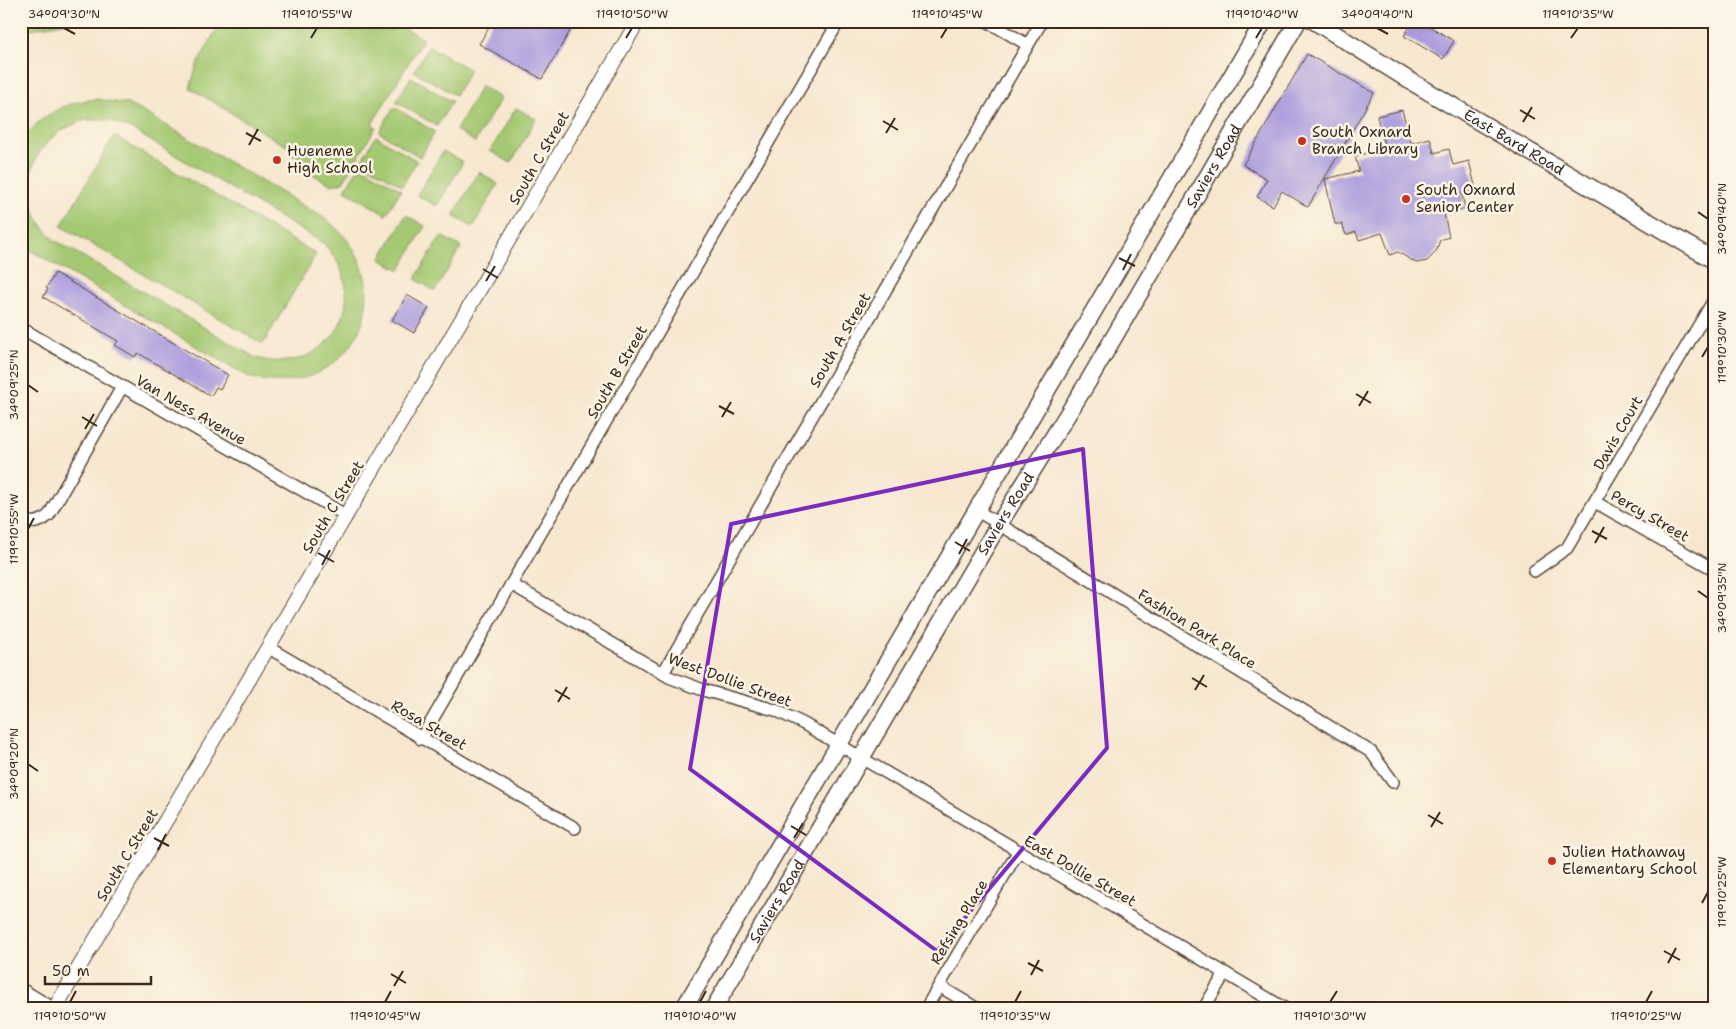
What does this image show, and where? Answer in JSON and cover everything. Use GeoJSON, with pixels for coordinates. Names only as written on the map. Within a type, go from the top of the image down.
{"type":"FeatureCollection","features":[{"type":"Feature","properties":{"kind":"main road","name":"Saviers Road"},"geometry":{"type":"LineString","coordinates":[[684,1008],[1264,21]]}},
{"type":"Feature","properties":{"kind":"main road","name":"Saviers Road"},"geometry":{"type":"LineString","coordinates":[[714,1008],[999,524],[1090,380],[1298,21]]}},
{"type":"Feature","properties":{"kind":"main road","name":"East Bard Road"},"geometry":{"type":"LineString","coordinates":[[1314,21],[1407,80],[1715,261]]}},
{"type":"Feature","properties":{"kind":"main road"},"geometry":{"type":"LineString","coordinates":[[21,992],[48,1008]]}},
{"type":"Feature","properties":{"kind":"street","name":"South C Street"},"geometry":{"type":"LineString","coordinates":[[55,1008],[638,21]]}},
{"type":"Feature","properties":{"kind":"street","name":"South B Street"},"geometry":{"type":"LineString","coordinates":[[421,739],[839,21]]}},
{"type":"Feature","properties":{"kind":"street"},"geometry":{"type":"LineString","coordinates":[[987,21],[1028,45]]}},
{"type":"Feature","properties":{"kind":"street","name":"South A Street"},"geometry":{"type":"LineString","coordinates":[[663,673],[1042,21]]}},
{"type":"Feature","properties":{"kind":"street","name":"Davis Court"},"geometry":{"type":"LineString","coordinates":[[1534,571],[1567,548],[1715,298]]}},
{"type":"Feature","properties":{"kind":"street","name":"Van Ness Avenue"},"geometry":{"type":"LineString","coordinates":[[21,328],[347,516]]}},
{"type":"Feature","properties":{"kind":"street"},"geometry":{"type":"LineString","coordinates":[[21,520],[35,523],[42,521],[50,515],[122,387]]}},
{"type":"Feature","properties":{"kind":"street","name":"Percy Street"},"geometry":{"type":"LineString","coordinates":[[1595,502],[1715,570]]}},
{"type":"Feature","properties":{"kind":"street","name":"Fashion Park Place"},"geometry":{"type":"LineString","coordinates":[[976,510],[1371,752],[1393,782]]}},
{"type":"Feature","properties":{"kind":"street","name":"West Dollie Street"},"geometry":{"type":"LineString","coordinates":[[511,584],[663,673],[703,690],[775,710],[862,759]]}},
{"type":"Feature","properties":{"kind":"street","name":"Rosa Street"},"geometry":{"type":"LineString","coordinates":[[269,648],[575,828]]}},
{"type":"Feature","properties":{"kind":"street","name":"East Dollie Street"},"geometry":{"type":"LineString","coordinates":[[862,759],[1284,1008]]}},
{"type":"Feature","properties":{"kind":"street","name":"Refsing Place"},"geometry":{"type":"LineString","coordinates":[[926,1008],[1018,852]]}},
{"type":"Feature","properties":{"kind":"street"},"geometry":{"type":"LineString","coordinates":[[1204,1008],[1224,973]]}},
{"type":"Feature","properties":{"kind":"street"},"geometry":{"type":"LineString","coordinates":[[939,986],[976,1008]]}},
{"type":"Feature","properties":{"kind":"highlighted area"},"geometry":{"type":"Polygon","coordinates":[[[1083,449],[1107,748],[937,951],[690,769],[731,524],[1083,449]]]}},
{"type":"Feature","properties":{"kind":"green space"},"geometry":{"type":"Polygon","coordinates":[[[21,21],[73,21],[21,31],[21,21]]]}},
{"type":"Feature","properties":{"kind":"green space"},"geometry":{"type":"Polygon","coordinates":[[[221,21],[393,21],[423,39],[372,124],[376,127],[343,182],[332,185],[307,171],[307,163],[291,154],[291,149],[190,88],[197,65],[221,21]]]}},
{"type":"Feature","properties":{"kind":"green space"},"geometry":{"type":"Polygon","coordinates":[[[429,46],[470,70],[455,95],[414,71],[429,46]]]}},
{"type":"Feature","properties":{"kind":"green space"},"geometry":{"type":"Polygon","coordinates":[[[411,77],[452,102],[437,126],[396,102],[411,77]]]}},
{"type":"Feature","properties":{"kind":"green space"},"geometry":{"type":"Polygon","coordinates":[[[481,86],[501,98],[475,142],[456,130],[481,86]]]}},
{"type":"Feature","properties":{"kind":"green space"},"geometry":{"type":"Polygon","coordinates":[[[97,99],[127,104],[142,111],[324,218],[350,244],[364,274],[366,304],[358,332],[342,356],[317,373],[286,381],[249,377],[21,245],[21,142],[36,124],[45,117],[63,107],[97,99]],[[86,120],[66,128],[50,139],[39,153],[32,169],[30,187],[32,205],[40,222],[53,239],[256,358],[282,361],[305,356],[324,345],[338,329],[345,309],[346,287],[339,264],[323,243],[131,129],[109,120],[86,120]]]}},
{"type":"Feature","properties":{"kind":"green space"},"geometry":{"type":"Polygon","coordinates":[[[394,107],[435,132],[420,157],[379,132],[394,107]]]}},
{"type":"Feature","properties":{"kind":"green space"},"geometry":{"type":"Polygon","coordinates":[[[516,108],[536,119],[511,163],[490,151],[516,108]]]}},
{"type":"Feature","properties":{"kind":"green space"},"geometry":{"type":"Polygon","coordinates":[[[114,136],[316,254],[263,344],[61,226],[114,136]]]}},
{"type":"Feature","properties":{"kind":"green space"},"geometry":{"type":"Polygon","coordinates":[[[376,136],[417,161],[402,186],[361,161],[376,136]]]}},
{"type":"Feature","properties":{"kind":"green space"},"geometry":{"type":"Polygon","coordinates":[[[443,151],[463,162],[437,206],[417,195],[443,151]]]}},
{"type":"Feature","properties":{"kind":"green space"},"geometry":{"type":"Polygon","coordinates":[[[360,165],[401,190],[386,215],[345,190],[360,165]]]}},
{"type":"Feature","properties":{"kind":"green space"},"geometry":{"type":"Polygon","coordinates":[[[479,172],[498,184],[473,227],[453,216],[479,172]]]}},
{"type":"Feature","properties":{"kind":"green space"},"geometry":{"type":"Polygon","coordinates":[[[406,215],[425,226],[400,270],[380,259],[406,215]]]}},
{"type":"Feature","properties":{"kind":"green space"},"geometry":{"type":"Polygon","coordinates":[[[441,236],[461,247],[435,291],[415,279],[441,236]]]}},
{"type":"Feature","properties":{"kind":"building"},"geometry":{"type":"Polygon","coordinates":[[[493,21],[576,21],[542,79],[479,44],[493,21]]]}},
{"type":"Feature","properties":{"kind":"building"},"geometry":{"type":"Polygon","coordinates":[[[1413,21],[1421,21],[1454,41],[1443,59],[1404,36],[1413,21]]]}},
{"type":"Feature","properties":{"kind":"building"},"geometry":{"type":"Polygon","coordinates":[[[1307,54],[1374,93],[1308,207],[1282,191],[1273,206],[1257,197],[1267,179],[1243,165],[1307,54]]]}},
{"type":"Feature","properties":{"kind":"building"},"geometry":{"type":"Polygon","coordinates":[[[1402,110],[1411,143],[1430,138],[1434,153],[1449,149],[1453,165],[1469,161],[1476,190],[1462,193],[1465,209],[1444,214],[1449,237],[1440,240],[1436,252],[1427,261],[1416,263],[1398,252],[1390,255],[1382,233],[1359,240],[1356,232],[1346,235],[1342,224],[1335,224],[1325,179],[1359,171],[1355,156],[1385,149],[1377,116],[1402,110]]]}},
{"type":"Feature","properties":{"kind":"building"},"geometry":{"type":"Polygon","coordinates":[[[55,273],[228,375],[220,389],[216,387],[211,396],[138,353],[135,357],[115,345],[118,341],[43,297],[55,273]]]}},
{"type":"Feature","properties":{"kind":"building"},"geometry":{"type":"Polygon","coordinates":[[[407,295],[429,308],[414,333],[392,320],[407,295]]]}},
{"type":"Feature","properties":{"kind":"place","name":"South Oxnard Branch Library"},"geometry":{"type":"Point","coordinates":[1302,141]}},
{"type":"Feature","properties":{"kind":"place","name":"Hueneme High School"},"geometry":{"type":"Point","coordinates":[277,160]}},
{"type":"Feature","properties":{"kind":"place","name":"South Oxnard Senior Center"},"geometry":{"type":"Point","coordinates":[1406,199]}},
{"type":"Feature","properties":{"kind":"place","name":"Julien Hathaway Elementary School"},"geometry":{"type":"Point","coordinates":[1552,861]}}]}
